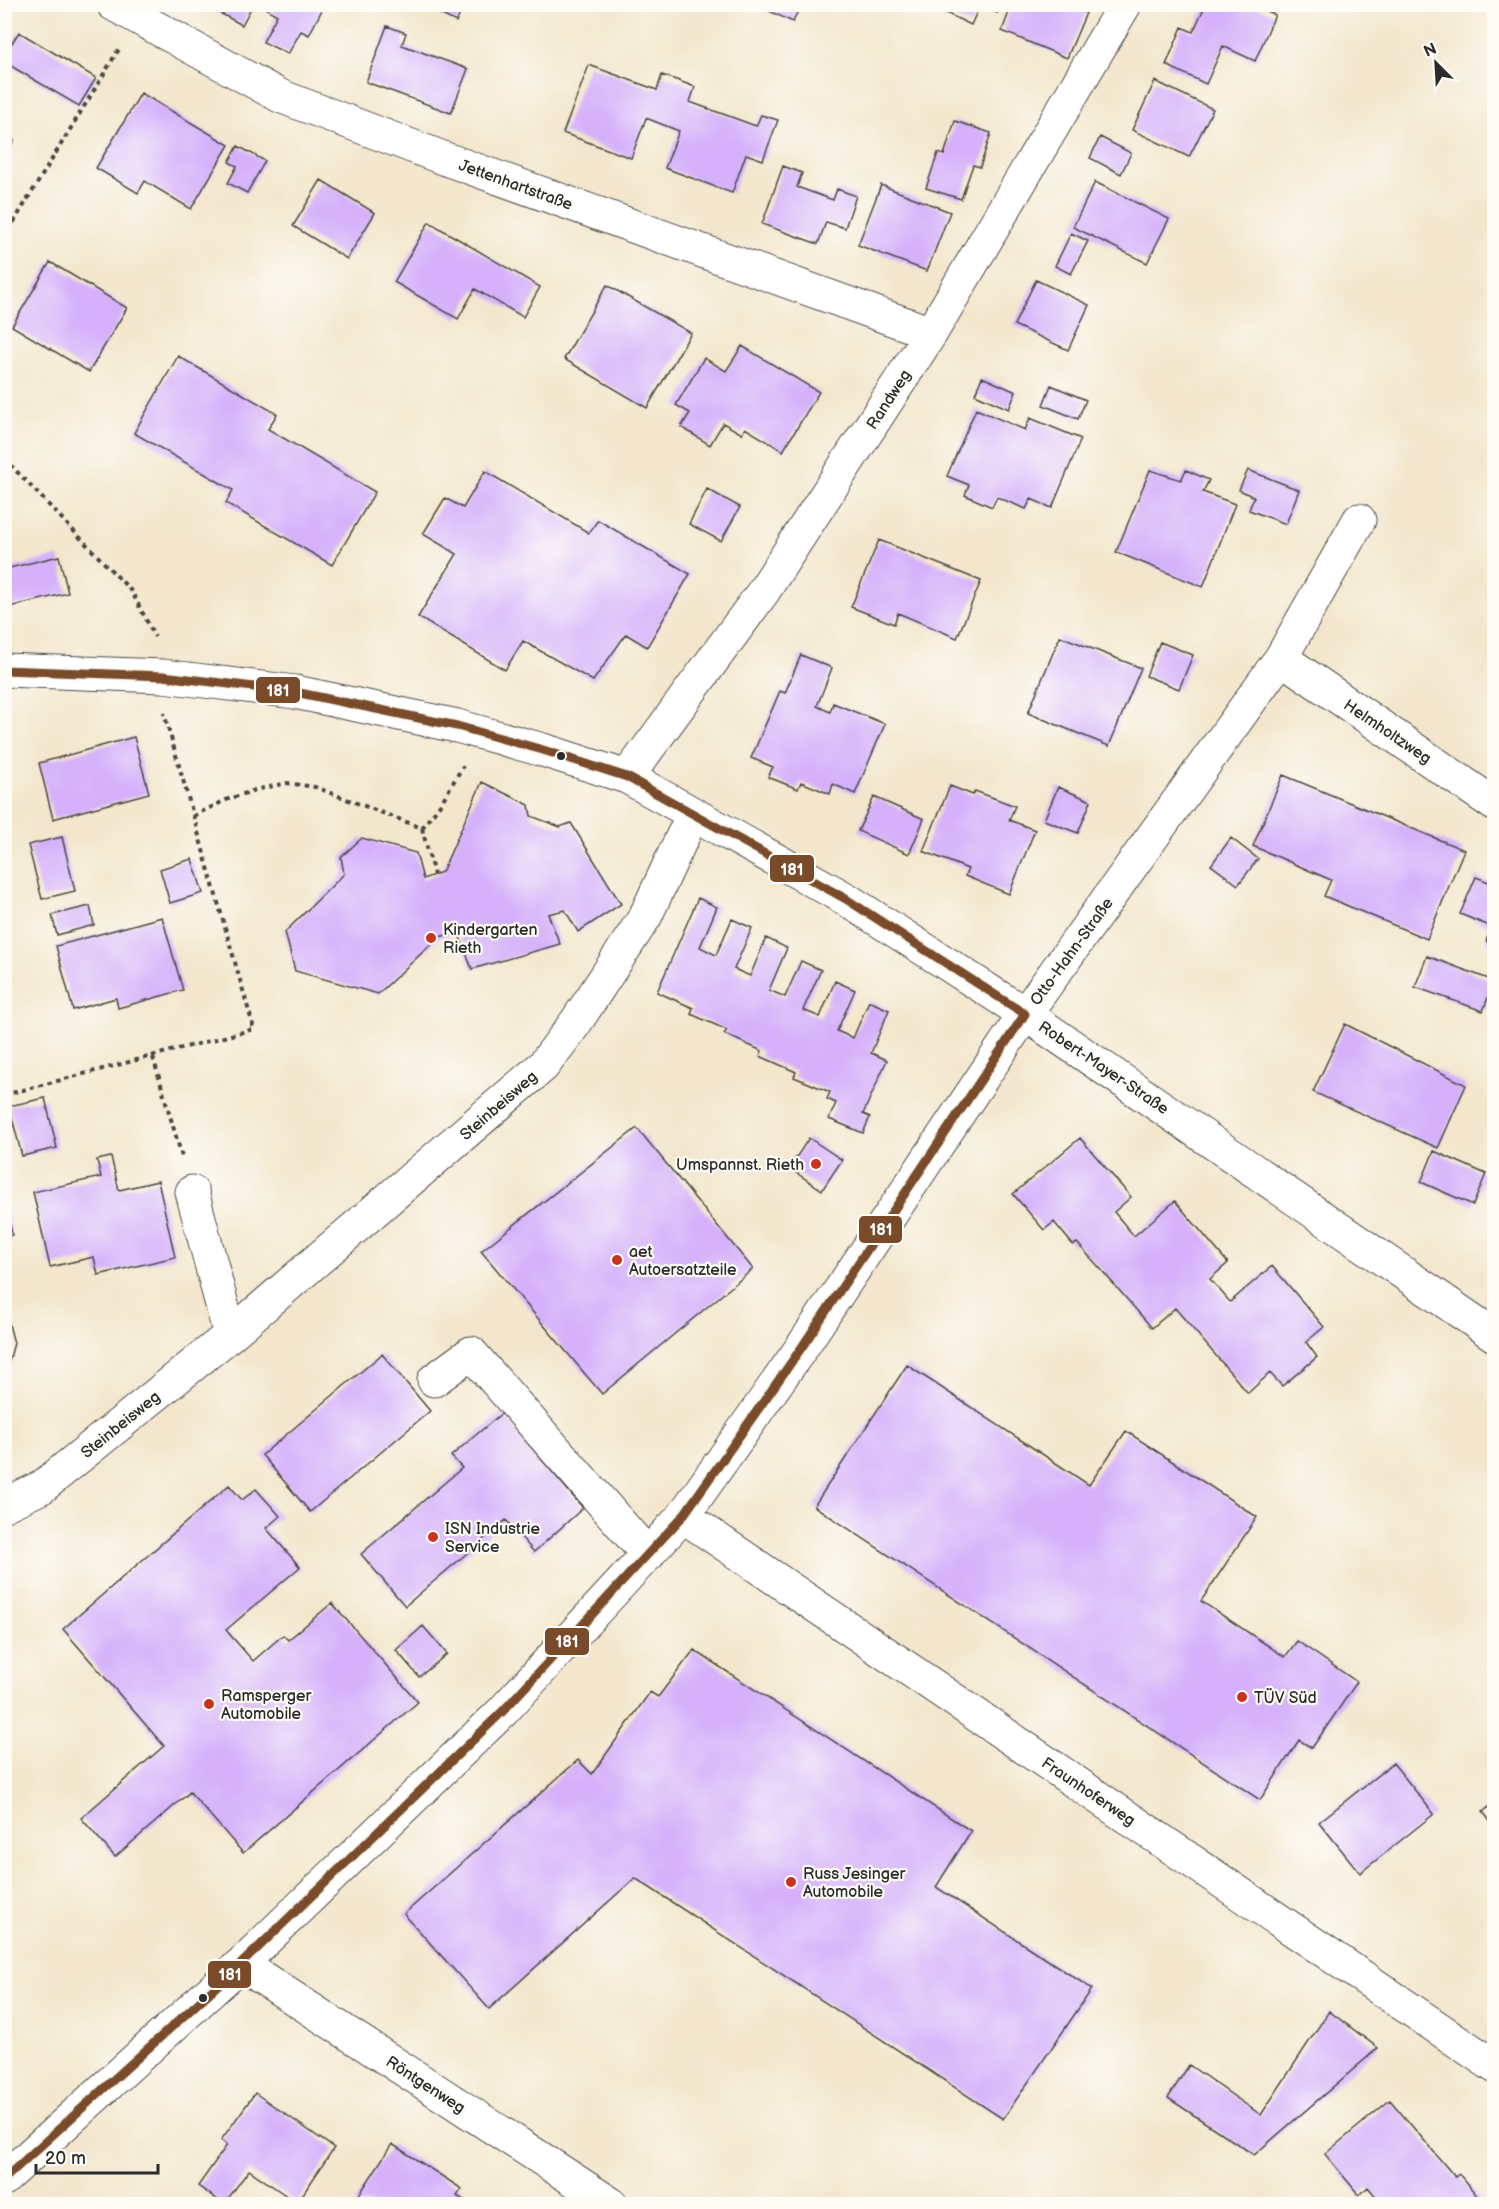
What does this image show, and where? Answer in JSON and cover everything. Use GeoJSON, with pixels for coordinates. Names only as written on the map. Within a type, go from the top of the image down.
{"type":"FeatureCollection","features":[{"type":"Feature","properties":{"kind":"street","name":"Randweg"},"geometry":{"type":"LineString","coordinates":[[627,777],[763,592],[931,333],[1125,4]]}},
{"type":"Feature","properties":{"kind":"street","name":"Jettenhartstraße"},"geometry":{"type":"LineString","coordinates":[[126,11],[280,96],[443,158],[931,333]]}},
{"type":"Feature","properties":{"kind":"street","name":"Otto-Hahn-Straße"},"geometry":{"type":"LineString","coordinates":[[4,2179],[241,1964],[503,1711],[683,1516],[802,1347],[1025,1014],[1281,658],[1359,520]]}},
{"type":"Feature","properties":{"kind":"street","name":"Helmholtzweg"},"geometry":{"type":"LineString","coordinates":[[1281,658],[1494,804]]}},
{"type":"Feature","properties":{"kind":"street","name":"Robert-Mayer-Straße"},"geometry":{"type":"LineString","coordinates":[[4,670],[163,676],[295,692],[457,726],[627,777],[846,899],[1025,1014],[1494,1335]]}},
{"type":"Feature","properties":{"kind":"street","name":"Steinbeisweg"},"geometry":{"type":"LineString","coordinates":[[4,1505],[42,1487],[230,1335],[543,1066],[576,1022],[645,917],[693,814]]}},
{"type":"Feature","properties":{"kind":"street"},"geometry":{"type":"LineString","coordinates":[[192,1192],[230,1335]]}},
{"type":"Feature","properties":{"kind":"street"},"geometry":{"type":"LineString","coordinates":[[434,1380],[471,1353],[648,1555]]}},
{"type":"Feature","properties":{"kind":"street","name":"Fraunhoferweg"},"geometry":{"type":"LineString","coordinates":[[683,1516],[1494,2066]]}},
{"type":"Feature","properties":{"kind":"street","name":"Röntgenweg"},"geometry":{"type":"LineString","coordinates":[[241,1964],[611,2205]]}},
{"type":"Feature","properties":{"kind":"path"},"geometry":{"type":"LineString","coordinates":[[4,238],[126,11]]}},
{"type":"Feature","properties":{"kind":"path"},"geometry":{"type":"LineString","coordinates":[[4,458],[132,592],[155,637],[163,676],[164,716],[254,1029],[4,1095]]}},
{"type":"Feature","properties":{"kind":"path"},"geometry":{"type":"LineString","coordinates":[[193,816],[226,800],[255,790],[287,783],[315,787],[422,828]]}},
{"type":"Feature","properties":{"kind":"path"},"geometry":{"type":"LineString","coordinates":[[434,875],[422,828],[452,784]]}},
{"type":"Feature","properties":{"kind":"path"},"geometry":{"type":"LineString","coordinates":[[153,1057],[192,1192]]}},
{"type":"Feature","properties":{"kind":"building"},"geometry":{"type":"Polygon","coordinates":[[[203,4],[253,4],[242,25],[203,4]]]}},
{"type":"Feature","properties":{"kind":"building"},"geometry":{"type":"Polygon","coordinates":[[[258,4],[325,4],[309,35],[301,31],[288,54],[263,42],[277,15],[258,4]]]}},
{"type":"Feature","properties":{"kind":"building"},"geometry":{"type":"Polygon","coordinates":[[[427,4],[465,4],[456,22],[426,7],[427,4]]]}},
{"type":"Feature","properties":{"kind":"building"},"geometry":{"type":"Polygon","coordinates":[[[754,4],[801,4],[793,22],[754,4]]]}},
{"type":"Feature","properties":{"kind":"building"},"geometry":{"type":"Polygon","coordinates":[[[927,4],[1001,4],[997,13],[980,5],[971,25],[927,4]]]}},
{"type":"Feature","properties":{"kind":"building"},"geometry":{"type":"Polygon","coordinates":[[[1012,4],[1064,4],[1086,13],[1067,58],[1002,31],[1012,4]]]}},
{"type":"Feature","properties":{"kind":"building"},"geometry":{"type":"Polygon","coordinates":[[[1206,4],[1251,4],[1275,15],[1255,61],[1223,46],[1206,84],[1166,65],[1182,27],[1193,32],[1206,4]]]}},
{"type":"Feature","properties":{"kind":"building"},"geometry":{"type":"Polygon","coordinates":[[[387,26],[406,33],[402,45],[468,69],[451,113],[366,82],[387,26]]]}},
{"type":"Feature","properties":{"kind":"building"},"geometry":{"type":"Polygon","coordinates":[[[19,32],[96,78],[79,106],[4,62],[4,55],[19,32]]]}},
{"type":"Feature","properties":{"kind":"building"},"geometry":{"type":"Polygon","coordinates":[[[589,65],[657,90],[662,75],[679,81],[695,87],[690,102],[756,126],[761,115],[778,120],[763,160],[746,154],[732,193],[665,168],[679,131],[646,118],[631,158],[563,133],[589,65]]]}},
{"type":"Feature","properties":{"kind":"building"},"geometry":{"type":"Polygon","coordinates":[[[1155,81],[1213,109],[1189,157],[1132,130],[1155,81]]]}},
{"type":"Feature","properties":{"kind":"building"},"geometry":{"type":"Polygon","coordinates":[[[141,93],[229,145],[191,209],[145,181],[138,193],[96,168],[141,93]]]}},
{"type":"Feature","properties":{"kind":"building"},"geometry":{"type":"Polygon","coordinates":[[[955,121],[991,133],[980,167],[973,165],[961,199],[926,188],[938,153],[944,155],[955,121]]]}},
{"type":"Feature","properties":{"kind":"building"},"geometry":{"type":"Polygon","coordinates":[[[4,136],[14,141],[4,158],[4,136]]]}},
{"type":"Feature","properties":{"kind":"building"},"geometry":{"type":"Polygon","coordinates":[[[1100,137],[1131,153],[1121,174],[1090,158],[1100,137]]]}},
{"type":"Feature","properties":{"kind":"building"},"geometry":{"type":"Polygon","coordinates":[[[238,146],[265,161],[247,193],[228,183],[237,166],[229,162],[238,146]]]}},
{"type":"Feature","properties":{"kind":"building"},"geometry":{"type":"Polygon","coordinates":[[[783,166],[802,173],[797,187],[833,200],[837,189],[856,196],[845,228],[826,222],[818,244],[762,224],[783,166]]]}},
{"type":"Feature","properties":{"kind":"building"},"geometry":{"type":"Polygon","coordinates":[[[321,180],[375,213],[347,259],[293,226],[321,180]]]}},
{"type":"Feature","properties":{"kind":"building"},"geometry":{"type":"Polygon","coordinates":[[[1095,182],[1169,219],[1147,263],[1073,227],[1095,182]]]}},
{"type":"Feature","properties":{"kind":"building"},"geometry":{"type":"Polygon","coordinates":[[[881,185],[950,212],[927,271],[858,245],[881,185]]]}},
{"type":"Feature","properties":{"kind":"building"},"geometry":{"type":"Polygon","coordinates":[[[429,222],[540,287],[523,317],[475,289],[458,319],[394,282],[429,222]]]}},
{"type":"Feature","properties":{"kind":"building"},"geometry":{"type":"Polygon","coordinates":[[[1071,233],[1088,241],[1071,274],[1055,266],[1071,233]]]}},
{"type":"Feature","properties":{"kind":"building"},"geometry":{"type":"Polygon","coordinates":[[[50,262],[127,308],[89,372],[12,326],[50,262]]]}},
{"type":"Feature","properties":{"kind":"building"},"geometry":{"type":"Polygon","coordinates":[[[1036,280],[1089,305],[1068,350],[1014,325],[1036,280]]]}},
{"type":"Feature","properties":{"kind":"building"},"geometry":{"type":"Polygon","coordinates":[[[607,285],[691,333],[647,408],[564,359],[607,285]]]}},
{"type":"Feature","properties":{"kind":"building"},"geometry":{"type":"Polygon","coordinates":[[[742,346],[819,392],[783,451],[745,428],[742,434],[723,423],[710,445],[681,427],[690,413],[676,405],[704,358],[726,371],[742,346]]]}},
{"type":"Feature","properties":{"kind":"building"},"geometry":{"type":"Polygon","coordinates":[[[178,356],[277,414],[268,429],[375,492],[332,565],[226,503],[233,490],[134,433],[178,356]]]}},
{"type":"Feature","properties":{"kind":"building"},"geometry":{"type":"Polygon","coordinates":[[[982,377],[1016,392],[1009,409],[975,394],[982,377]]]}},
{"type":"Feature","properties":{"kind":"building"},"geometry":{"type":"Polygon","coordinates":[[[1051,385],[1086,400],[1078,419],[1043,405],[1051,385]]]}},
{"type":"Feature","properties":{"kind":"building"},"geometry":{"type":"Polygon","coordinates":[[[976,409],[1025,430],[1030,418],[1081,439],[1052,508],[1031,499],[1026,509],[997,497],[992,507],[965,495],[969,485],[947,476],[976,409]]]}},
{"type":"Feature","properties":{"kind":"building"},"geometry":{"type":"Polygon","coordinates":[[[1150,470],[1181,480],[1186,470],[1209,480],[1203,492],[1235,504],[1203,587],[1116,552],[1150,470]]]}},
{"type":"Feature","properties":{"kind":"building"},"geometry":{"type":"Polygon","coordinates":[[[1248,470],[1299,490],[1286,524],[1249,510],[1254,497],[1239,490],[1248,470]]]}},
{"type":"Feature","properties":{"kind":"building"},"geometry":{"type":"Polygon","coordinates":[[[485,471],[589,533],[598,520],[690,574],[647,647],[626,634],[593,681],[523,641],[505,670],[418,617],[457,554],[423,534],[445,498],[463,508],[485,471]]]}},
{"type":"Feature","properties":{"kind":"building"},"geometry":{"type":"Polygon","coordinates":[[[707,489],[740,507],[721,541],[689,524],[707,489]]]}},
{"type":"Feature","properties":{"kind":"building"},"geometry":{"type":"Polygon","coordinates":[[[879,540],[981,581],[957,638],[898,613],[894,624],[851,607],[879,540]]]}},
{"type":"Feature","properties":{"kind":"building"},"geometry":{"type":"Polygon","coordinates":[[[59,556],[68,593],[5,608],[5,569],[59,556]]]}},
{"type":"Feature","properties":{"kind":"building"},"geometry":{"type":"Polygon","coordinates":[[[1060,636],[1141,668],[1109,746],[1028,713],[1060,636]]]}},
{"type":"Feature","properties":{"kind":"building"},"geometry":{"type":"Polygon","coordinates":[[[1160,642],[1193,655],[1179,689],[1146,676],[1160,642]]]}},
{"type":"Feature","properties":{"kind":"building"},"geometry":{"type":"Polygon","coordinates":[[[801,655],[832,668],[817,706],[830,712],[833,703],[885,724],[855,794],[833,784],[830,794],[801,782],[798,789],[768,777],[773,767],[751,758],[780,691],[785,693],[801,655]]]}},
{"type":"Feature","properties":{"kind":"building"},"geometry":{"type":"Polygon","coordinates":[[[134,737],[149,793],[53,819],[39,763],[134,737]]]}},
{"type":"Feature","properties":{"kind":"building"},"geometry":{"type":"Polygon","coordinates":[[[1283,775],[1464,850],[1427,939],[1324,896],[1331,880],[1253,846],[1283,775]]]}},
{"type":"Feature","properties":{"kind":"building"},"geometry":{"type":"Polygon","coordinates":[[[482,782],[529,805],[531,816],[560,827],[571,823],[621,904],[578,932],[565,910],[548,914],[560,944],[472,969],[458,932],[439,937],[378,994],[295,971],[285,932],[344,874],[341,857],[362,838],[416,853],[423,879],[442,872],[482,782]]]}},
{"type":"Feature","properties":{"kind":"building"},"geometry":{"type":"Polygon","coordinates":[[[950,786],[973,795],[975,791],[1015,806],[1009,820],[1035,830],[1009,894],[965,876],[968,869],[923,851],[950,786]]]}},
{"type":"Feature","properties":{"kind":"building"},"geometry":{"type":"Polygon","coordinates":[[[1058,787],[1091,801],[1078,833],[1044,820],[1058,787]]]}},
{"type":"Feature","properties":{"kind":"building"},"geometry":{"type":"Polygon","coordinates":[[[874,797],[924,819],[909,854],[858,831],[874,797]]]}},
{"type":"Feature","properties":{"kind":"building"},"geometry":{"type":"Polygon","coordinates":[[[62,837],[75,891],[42,899],[28,845],[62,837]]]}},
{"type":"Feature","properties":{"kind":"building"},"geometry":{"type":"Polygon","coordinates":[[[1231,838],[1258,859],[1238,885],[1211,865],[1231,838]]]}},
{"type":"Feature","properties":{"kind":"building"},"geometry":{"type":"Polygon","coordinates":[[[192,859],[203,893],[170,903],[160,869],[192,859]]]}},
{"type":"Feature","properties":{"kind":"building"},"geometry":{"type":"Polygon","coordinates":[[[1476,877],[1494,884],[1494,945],[1486,941],[1492,927],[1460,914],[1476,877]]]}},
{"type":"Feature","properties":{"kind":"building"},"geometry":{"type":"Polygon","coordinates":[[[698,898],[717,907],[700,947],[716,955],[732,919],[752,928],[734,969],[750,976],[766,938],[787,948],[769,990],[785,997],[801,961],[821,970],[803,1010],[820,1017],[835,981],[855,990],[837,1031],[853,1038],[869,1001],[889,1010],[871,1053],[887,1060],[863,1114],[870,1117],[863,1133],[829,1119],[836,1103],[827,1099],[830,1092],[794,1077],[796,1072],[760,1056],[762,1051],[724,1034],[727,1030],[691,1014],[693,1008],[657,992],[698,898]]]}},
{"type":"Feature","properties":{"kind":"building"},"geometry":{"type":"Polygon","coordinates":[[[90,906],[94,925],[57,935],[52,915],[90,906]]]}},
{"type":"Feature","properties":{"kind":"building"},"geometry":{"type":"Polygon","coordinates":[[[162,917],[183,990],[118,1008],[116,998],[73,1010],[56,946],[162,917]]]}},
{"type":"Feature","properties":{"kind":"building"},"geometry":{"type":"Polygon","coordinates":[[[1427,956],[1494,981],[1483,1011],[1415,987],[1427,956]]]}},
{"type":"Feature","properties":{"kind":"building"},"geometry":{"type":"Polygon","coordinates":[[[1345,1024],[1466,1085],[1438,1148],[1313,1092],[1345,1024]]]}},
{"type":"Feature","properties":{"kind":"building"},"geometry":{"type":"Polygon","coordinates":[[[45,1098],[57,1148],[22,1156],[9,1106],[45,1098]]]}},
{"type":"Feature","properties":{"kind":"building","name":"aet Autoersatzteile"},"geometry":{"type":"Polygon","coordinates":[[[637,1128],[753,1269],[602,1394],[481,1251],[637,1128]]]}},
{"type":"Feature","properties":{"kind":"building","name":"Umspannst. Rieth"},"geometry":{"type":"Polygon","coordinates":[[[809,1138],[842,1160],[822,1190],[789,1168],[809,1138]]]}},
{"type":"Feature","properties":{"kind":"building"},"geometry":{"type":"Polygon","coordinates":[[[1080,1138],[1131,1197],[1114,1212],[1134,1236],[1175,1201],[1228,1263],[1210,1279],[1230,1302],[1272,1266],[1324,1327],[1306,1342],[1317,1357],[1282,1386],[1270,1373],[1248,1393],[1175,1308],[1152,1328],[1077,1243],[1073,1245],[1054,1222],[1044,1230],[1013,1194],[1080,1138]]]}},
{"type":"Feature","properties":{"kind":"building"},"geometry":{"type":"Polygon","coordinates":[[[1434,1151],[1486,1174],[1473,1205],[1421,1182],[1434,1151]]]}},
{"type":"Feature","properties":{"kind":"building"},"geometry":{"type":"Polygon","coordinates":[[[111,1157],[119,1190],[158,1181],[175,1257],[98,1275],[94,1257],[50,1267],[33,1192],[101,1177],[97,1160],[111,1157]]]}},
{"type":"Feature","properties":{"kind":"building"},"geometry":{"type":"Polygon","coordinates":[[[6,1202],[12,1235],[4,1237],[4,1203],[6,1202]]]}},
{"type":"Feature","properties":{"kind":"building"},"geometry":{"type":"Polygon","coordinates":[[[4,1306],[14,1343],[9,1362],[4,1361],[4,1306]]]}},
{"type":"Feature","properties":{"kind":"building"},"geometry":{"type":"Polygon","coordinates":[[[382,1354],[430,1411],[310,1512],[262,1455],[382,1354]]]}},
{"type":"Feature","properties":{"kind":"building"},"geometry":{"type":"Polygon","coordinates":[[[907,1365],[1089,1485],[1126,1431],[1257,1517],[1201,1601],[1285,1657],[1297,1641],[1357,1682],[1312,1748],[1299,1740],[1260,1800],[814,1506],[907,1365]]]}},
{"type":"Feature","properties":{"kind":"building"},"geometry":{"type":"Polygon","coordinates":[[[502,1413],[583,1508],[534,1552],[506,1520],[405,1606],[361,1554],[462,1468],[451,1456],[502,1413]]]}},
{"type":"Feature","properties":{"kind":"building"},"geometry":{"type":"Polygon","coordinates":[[[229,1485],[242,1500],[256,1489],[280,1516],[266,1528],[300,1567],[226,1630],[253,1661],[283,1635],[288,1640],[332,1603],[418,1702],[243,1853],[190,1792],[115,1857],[81,1818],[164,1746],[63,1629],[229,1485]]]}},
{"type":"Feature","properties":{"kind":"building"},"geometry":{"type":"Polygon","coordinates":[[[423,1626],[447,1654],[419,1677],[396,1650],[423,1626]]]}},
{"type":"Feature","properties":{"kind":"building","name":"Russ Jesinger Automobile"},"geometry":{"type":"Polygon","coordinates":[[[694,1650],[971,1831],[936,1887],[1092,1989],[1003,2119],[635,1878],[489,2009],[404,1914],[578,1760],[592,1774],[650,1692],[658,1697],[694,1650]]]}},
{"type":"Feature","properties":{"kind":"building"},"geometry":{"type":"Polygon","coordinates":[[[1393,1763],[1434,1814],[1360,1873],[1319,1822],[1393,1763]]]}},
{"type":"Feature","properties":{"kind":"building"},"geometry":{"type":"Polygon","coordinates":[[[1494,1802],[1494,1826],[1483,1812],[1494,1802]]]}},
{"type":"Feature","properties":{"kind":"building"},"geometry":{"type":"Polygon","coordinates":[[[1329,2011],[1378,2048],[1254,2155],[1168,2098],[1189,2065],[1261,2115],[1329,2011]]]}},
{"type":"Feature","properties":{"kind":"building"},"geometry":{"type":"Polygon","coordinates":[[[255,2093],[334,2148],[297,2203],[249,2170],[224,2204],[198,2186],[227,2145],[221,2140],[255,2093]]]}},
{"type":"Feature","properties":{"kind":"building"},"geometry":{"type":"Polygon","coordinates":[[[1390,2100],[1455,2177],[1459,2174],[1484,2204],[1382,2204],[1368,2187],[1359,2195],[1325,2154],[1390,2100]]]}},
{"type":"Feature","properties":{"kind":"building"},"geometry":{"type":"Polygon","coordinates":[[[392,2144],[462,2189],[457,2196],[470,2204],[353,2204],[392,2144]]]}},
{"type":"Feature","properties":{"kind":"transit line","name":"181"},"geometry":{"type":"LineString","coordinates":[[4,670],[163,676],[295,692],[457,726],[627,777],[846,899],[1025,1014]]}},
{"type":"Feature","properties":{"kind":"transit line","name":"181"},"geometry":{"type":"LineString","coordinates":[[4,2179],[241,1964],[503,1711],[683,1516],[802,1347],[1025,1014]]}},
{"type":"Feature","properties":{"kind":"place","name":"Kindergarten Rieth"},"geometry":{"type":"Point","coordinates":[431,938]}},
{"type":"Feature","properties":{"kind":"place","name":"Umspannst. Rieth"},"geometry":{"type":"Point","coordinates":[816,1164]}},
{"type":"Feature","properties":{"kind":"place","name":"aet Autoersatzteile"},"geometry":{"type":"Point","coordinates":[617,1260]}},
{"type":"Feature","properties":{"kind":"place","name":"ISN Industrie Service"},"geometry":{"type":"Point","coordinates":[433,1537]}},
{"type":"Feature","properties":{"kind":"place","name":"TÜV Süd"},"geometry":{"type":"Point","coordinates":[1242,1697]}},
{"type":"Feature","properties":{"kind":"place","name":"Ramsperger Automobile"},"geometry":{"type":"Point","coordinates":[209,1704]}},
{"type":"Feature","properties":{"kind":"place","name":"Russ Jesinger Automobile"},"geometry":{"type":"Point","coordinates":[791,1882]}}]}
